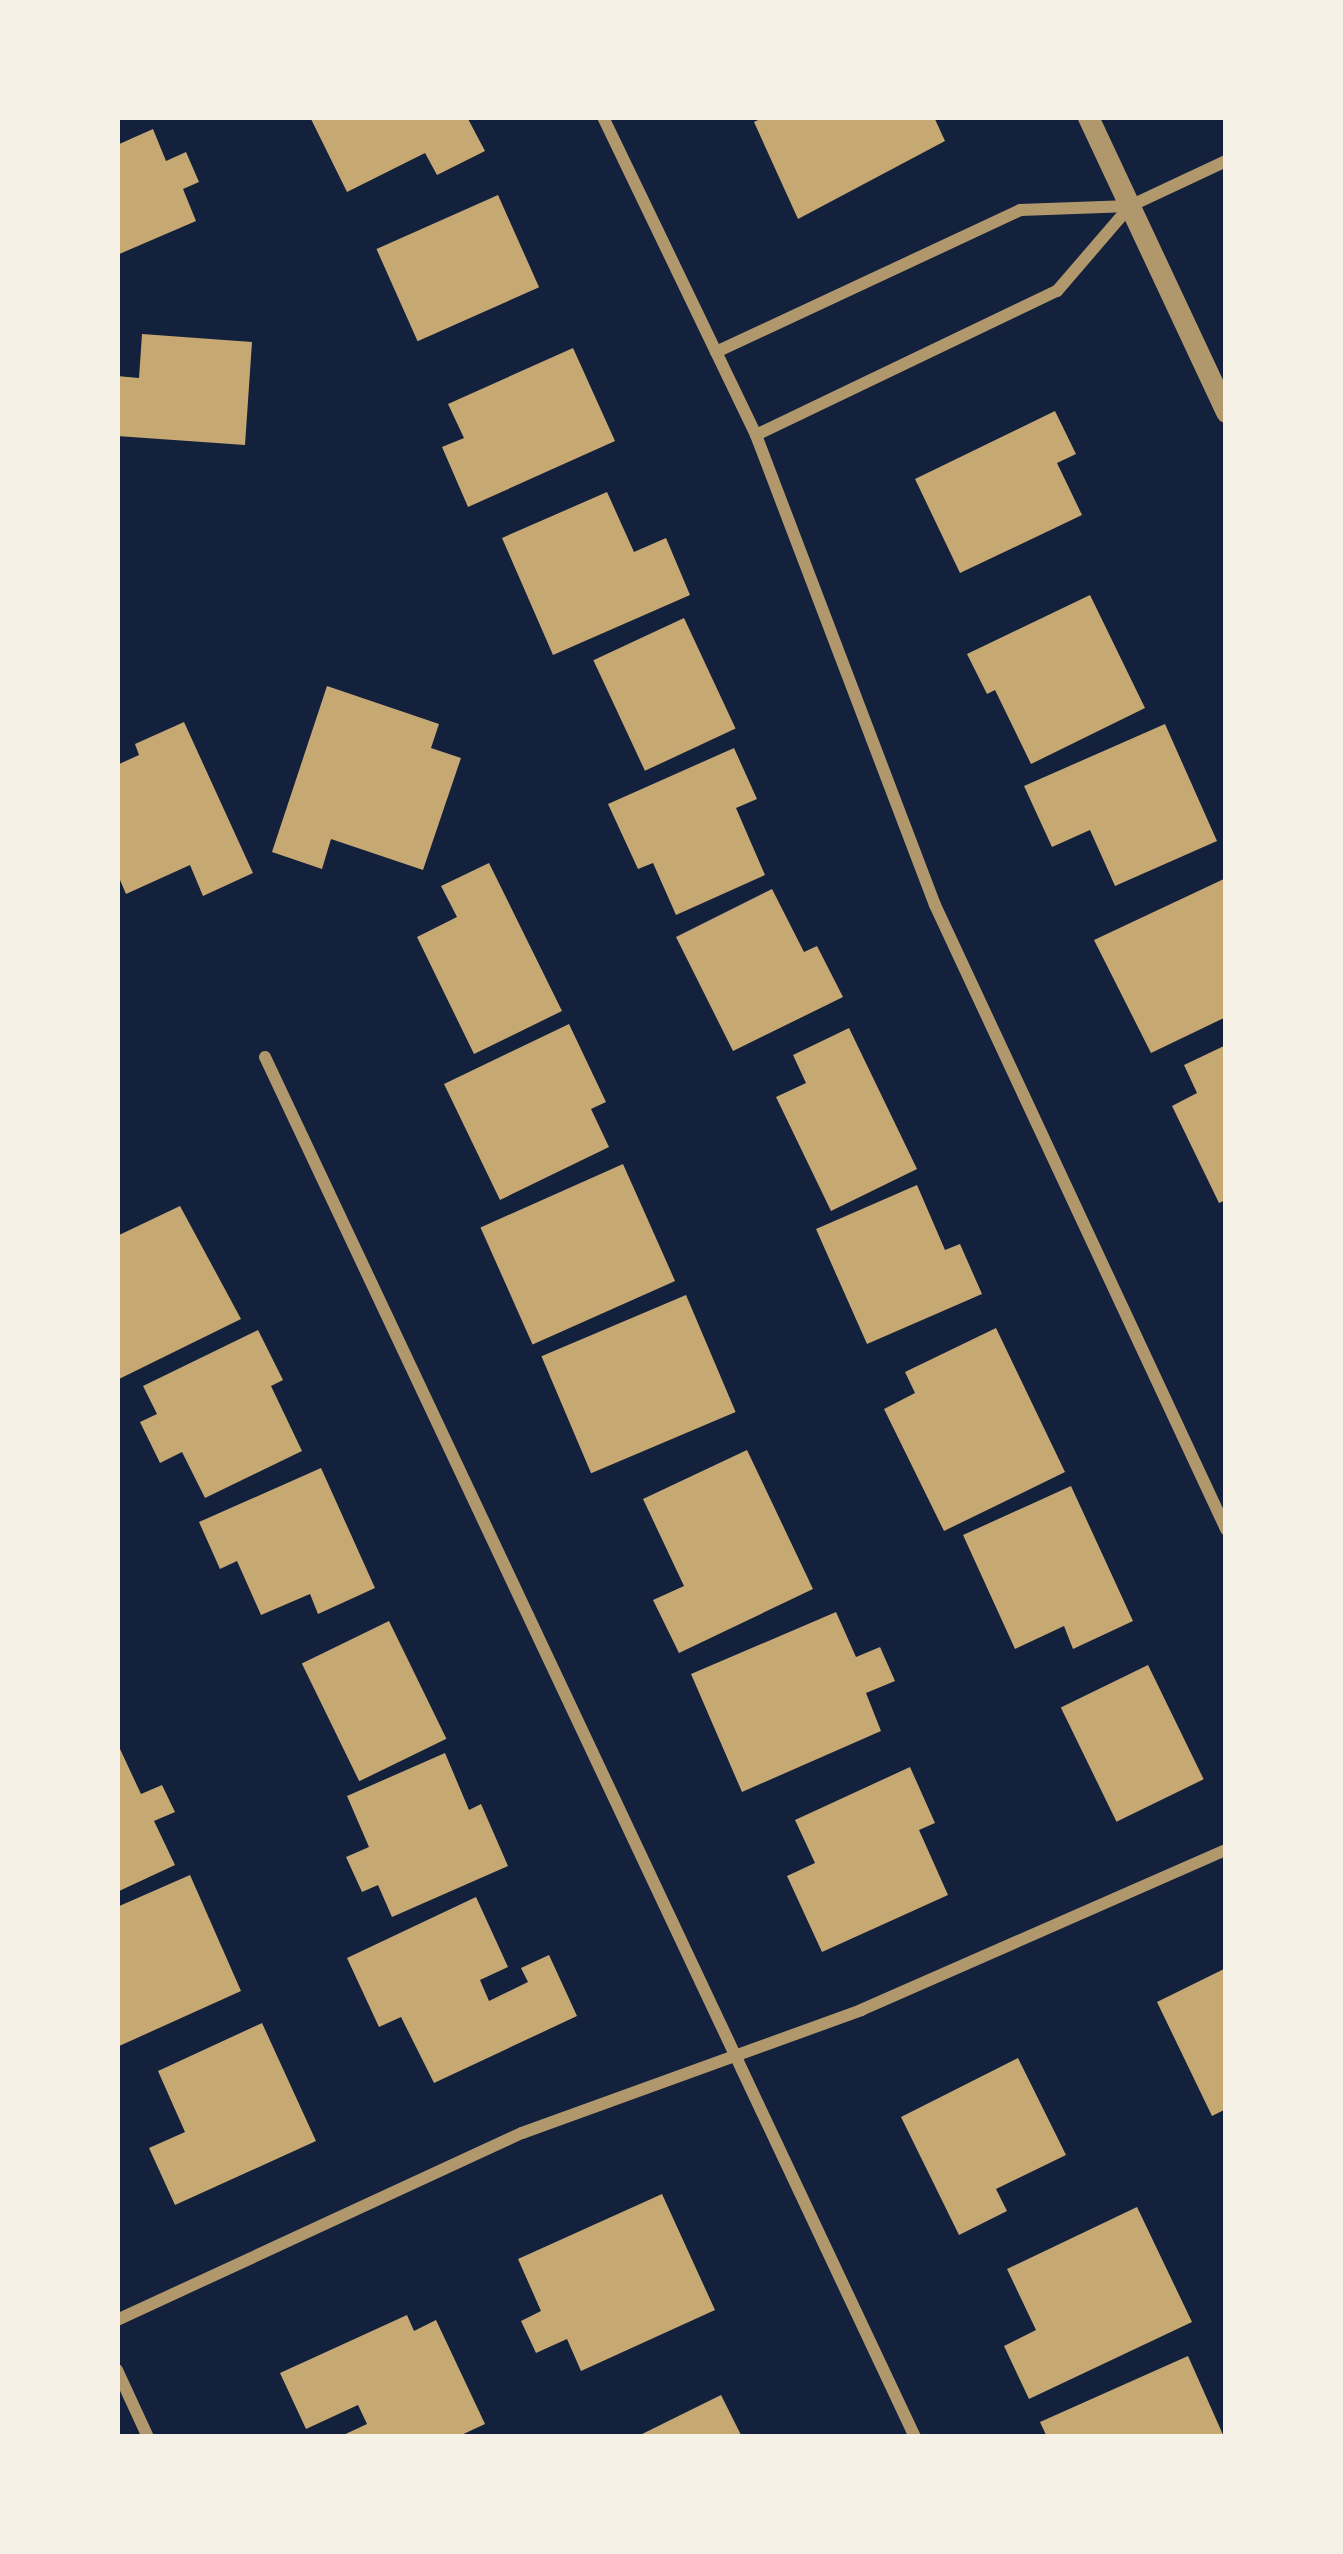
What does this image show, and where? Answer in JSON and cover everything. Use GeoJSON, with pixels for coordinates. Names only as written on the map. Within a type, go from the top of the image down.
{"type":"FeatureCollection","features":[{"type":"Feature","properties":{"kind":"street"},"geometry":{"type":"LineString","coordinates":[[603,117],[756,435],[935,905],[1226,1528]]}},
{"type":"Feature","properties":{"kind":"street"},"geometry":{"type":"LineString","coordinates":[[1088,117],[1226,412]]}},
{"type":"Feature","properties":{"kind":"street"},"geometry":{"type":"LineString","coordinates":[[716,352],[1020,210],[1130,206],[1226,161]]}},
{"type":"Feature","properties":{"kind":"street"},"geometry":{"type":"LineString","coordinates":[[756,435],[1057,291],[1130,206]]}},
{"type":"Feature","properties":{"kind":"street"},"geometry":{"type":"LineString","coordinates":[[265,1057],[915,2437]]}},
{"type":"Feature","properties":{"kind":"street"},"geometry":{"type":"LineString","coordinates":[[117,2320],[522,2133],[739,2058],[1004,1952],[1226,1850]]}},
{"type":"Feature","properties":{"kind":"street"},"geometry":{"type":"LineString","coordinates":[[117,2370],[148,2437]]}},
{"type":"Feature","properties":{"kind":"building"},"geometry":{"type":"Polygon","coordinates":[[[310,117],[467,117],[485,151],[437,175],[425,153],[347,192],[310,117]]]}},
{"type":"Feature","properties":{"kind":"building"},"geometry":{"type":"Polygon","coordinates":[[[764,117],[934,117],[945,141],[798,219],[754,122],[764,117]]]}},
{"type":"Feature","properties":{"kind":"building"},"geometry":{"type":"Polygon","coordinates":[[[153,129],[166,161],[186,152],[199,182],[183,189],[196,221],[117,255],[117,145],[153,129]]]}},
{"type":"Feature","properties":{"kind":"building"},"geometry":{"type":"Polygon","coordinates":[[[498,195],[539,287],[418,341],[376,249],[498,195]]]}},
{"type":"Feature","properties":{"kind":"building"},"geometry":{"type":"Polygon","coordinates":[[[142,334],[252,342],[245,445],[117,436],[117,376],[139,378],[142,334]]]}},
{"type":"Feature","properties":{"kind":"building"},"geometry":{"type":"Polygon","coordinates":[[[573,348],[615,441],[468,507],[442,447],[464,438],[448,404],[573,348]]]}},
{"type":"Feature","properties":{"kind":"building"},"geometry":{"type":"Polygon","coordinates":[[[1055,411],[1076,454],[1057,463],[1082,515],[960,573],[915,479],[1055,411]]]}},
{"type":"Feature","properties":{"kind":"building"},"geometry":{"type":"Polygon","coordinates":[[[607,492],[634,552],[666,538],[690,595],[553,655],[502,538],[607,492]]]}},
{"type":"Feature","properties":{"kind":"building"},"geometry":{"type":"Polygon","coordinates":[[[1090,595],[1145,708],[1031,764],[995,690],[987,694],[967,654],[1090,595]]]}},
{"type":"Feature","properties":{"kind":"building"},"geometry":{"type":"Polygon","coordinates":[[[684,618],[736,729],[645,771],[593,660],[684,618]]]}},
{"type":"Feature","properties":{"kind":"building"},"geometry":{"type":"Polygon","coordinates":[[[327,686],[439,724],[431,748],[461,758],[423,870],[331,839],[322,869],[272,852],[327,686]]]}},
{"type":"Feature","properties":{"kind":"building"},"geometry":{"type":"Polygon","coordinates":[[[184,722],[253,873],[203,896],[190,865],[126,894],[117,873],[117,765],[139,755],[135,744],[184,722]]]}},
{"type":"Feature","properties":{"kind":"building"},"geometry":{"type":"Polygon","coordinates":[[[1165,724],[1217,841],[1115,886],[1090,830],[1052,847],[1024,786],[1165,724]]]}},
{"type":"Feature","properties":{"kind":"building"},"geometry":{"type":"Polygon","coordinates":[[[734,748],[757,799],[736,808],[765,875],[676,915],[653,863],[638,869],[608,804],[734,748]]]}},
{"type":"Feature","properties":{"kind":"building"},"geometry":{"type":"Polygon","coordinates":[[[489,863],[562,1011],[474,1054],[417,937],[457,917],[441,886],[489,863]]]}},
{"type":"Feature","properties":{"kind":"building"},"geometry":{"type":"Polygon","coordinates":[[[1226,878],[1226,1017],[1151,1053],[1094,940],[1226,878]]]}},
{"type":"Feature","properties":{"kind":"building"},"geometry":{"type":"Polygon","coordinates":[[[772,889],[804,952],[817,946],[843,997],[733,1051],[676,937],[772,889]]]}},
{"type":"Feature","properties":{"kind":"building"},"geometry":{"type":"Polygon","coordinates":[[[569,1024],[606,1102],[591,1109],[609,1147],[500,1200],[444,1084],[569,1024]]]}},
{"type":"Feature","properties":{"kind":"building"},"geometry":{"type":"Polygon","coordinates":[[[849,1028],[917,1169],[831,1211],[776,1097],[806,1083],[793,1055],[849,1028]]]}},
{"type":"Feature","properties":{"kind":"building"},"geometry":{"type":"Polygon","coordinates":[[[1226,1045],[1226,1200],[1219,1203],[1172,1106],[1197,1093],[1184,1065],[1226,1045]]]}},
{"type":"Feature","properties":{"kind":"building"},"geometry":{"type":"Polygon","coordinates":[[[623,1164],[675,1281],[533,1344],[480,1227],[623,1164]]]}},
{"type":"Feature","properties":{"kind":"building"},"geometry":{"type":"Polygon","coordinates":[[[917,1185],[945,1250],[960,1244],[982,1294],[867,1344],[816,1229],[917,1185]]]}},
{"type":"Feature","properties":{"kind":"building"},"geometry":{"type":"Polygon","coordinates":[[[180,1206],[241,1319],[117,1380],[117,1236],[180,1206]]]}},
{"type":"Feature","properties":{"kind":"building"},"geometry":{"type":"Polygon","coordinates":[[[686,1295],[736,1412],[591,1473],[541,1356],[686,1295]]]}},
{"type":"Feature","properties":{"kind":"building"},"geometry":{"type":"Polygon","coordinates":[[[996,1328],[1065,1472],[944,1531],[884,1409],[915,1393],[905,1372],[996,1328]]]}},
{"type":"Feature","properties":{"kind":"building"},"geometry":{"type":"Polygon","coordinates":[[[258,1330],[283,1380],[271,1386],[302,1451],[205,1498],[182,1452],[160,1463],[140,1422],[157,1414],[143,1386],[258,1330]]]}},
{"type":"Feature","properties":{"kind":"building"},"geometry":{"type":"Polygon","coordinates":[[[747,1450],[813,1589],[679,1653],[653,1600],[684,1586],[643,1499],[747,1450]]]}},
{"type":"Feature","properties":{"kind":"building"},"geometry":{"type":"Polygon","coordinates":[[[321,1468],[375,1588],[318,1614],[310,1594],[261,1615],[237,1561],[220,1569],[199,1522],[321,1468]]]}},
{"type":"Feature","properties":{"kind":"building"},"geometry":{"type":"Polygon","coordinates":[[[1071,1486],[1133,1621],[1073,1649],[1064,1626],[1015,1649],[963,1535],[1071,1486]]]}},
{"type":"Feature","properties":{"kind":"building"},"geometry":{"type":"Polygon","coordinates":[[[836,1612],[856,1657],[880,1647],[895,1681],[866,1693],[881,1731],[742,1792],[691,1674],[836,1612]]]}},
{"type":"Feature","properties":{"kind":"building"},"geometry":{"type":"Polygon","coordinates":[[[389,1621],[446,1739],[359,1781],[302,1664],[389,1621]]]}},
{"type":"Feature","properties":{"kind":"building"},"geometry":{"type":"Polygon","coordinates":[[[1148,1665],[1204,1779],[1116,1822],[1061,1708],[1148,1665]]]}},
{"type":"Feature","properties":{"kind":"building"},"geometry":{"type":"Polygon","coordinates":[[[120,1749],[141,1794],[162,1785],[175,1812],[154,1821],[175,1865],[117,1892],[120,1749]]]}},
{"type":"Feature","properties":{"kind":"building"},"geometry":{"type":"Polygon","coordinates":[[[445,1753],[469,1810],[481,1804],[508,1866],[392,1917],[378,1885],[362,1892],[346,1857],[369,1847],[347,1796],[445,1753]]]}},
{"type":"Feature","properties":{"kind":"building"},"geometry":{"type":"Polygon","coordinates":[[[910,1767],[935,1823],[919,1830],[948,1895],[822,1952],[787,1876],[815,1863],[795,1820],[910,1767]]]}},
{"type":"Feature","properties":{"kind":"building"},"geometry":{"type":"Polygon","coordinates":[[[190,1875],[241,1991],[117,2047],[117,1907],[190,1875]]]}},
{"type":"Feature","properties":{"kind":"building"},"geometry":{"type":"Polygon","coordinates":[[[476,1897],[508,1967],[480,1980],[489,2001],[528,1982],[521,1968],[549,1955],[577,2016],[434,2083],[401,2017],[379,2027],[347,1958],[476,1897]]]}},
{"type":"Feature","properties":{"kind":"building"},"geometry":{"type":"Polygon","coordinates":[[[1226,1968],[1226,2109],[1212,2116],[1157,2002],[1226,1968]]]}},
{"type":"Feature","properties":{"kind":"building"},"geometry":{"type":"Polygon","coordinates":[[[262,2023],[316,2141],[175,2205],[149,2148],[185,2132],[158,2071],[262,2023]]]}},
{"type":"Feature","properties":{"kind":"building"},"geometry":{"type":"Polygon","coordinates":[[[1018,2058],[1066,2155],[996,2189],[1007,2211],[959,2235],[901,2117],[1018,2058]]]}},
{"type":"Feature","properties":{"kind":"building"},"geometry":{"type":"Polygon","coordinates":[[[662,2194],[715,2310],[581,2371],[567,2339],[536,2353],[521,2321],[541,2311],[518,2259],[662,2194]]]}},
{"type":"Feature","properties":{"kind":"building"},"geometry":{"type":"Polygon","coordinates":[[[1137,2207],[1192,2322],[1029,2399],[1004,2346],[1036,2330],[1007,2269],[1137,2207]]]}},
{"type":"Feature","properties":{"kind":"building"},"geometry":{"type":"Polygon","coordinates":[[[407,2315],[414,2331],[436,2320],[485,2424],[457,2437],[339,2437],[367,2424],[358,2405],[306,2429],[280,2373],[407,2315]]]}},
{"type":"Feature","properties":{"kind":"building"},"geometry":{"type":"Polygon","coordinates":[[[1188,2356],[1224,2437],[1047,2437],[1040,2422],[1188,2356]]]}},
{"type":"Feature","properties":{"kind":"building"},"geometry":{"type":"Polygon","coordinates":[[[721,2395],[742,2437],[636,2437],[721,2395]]]}}]}
